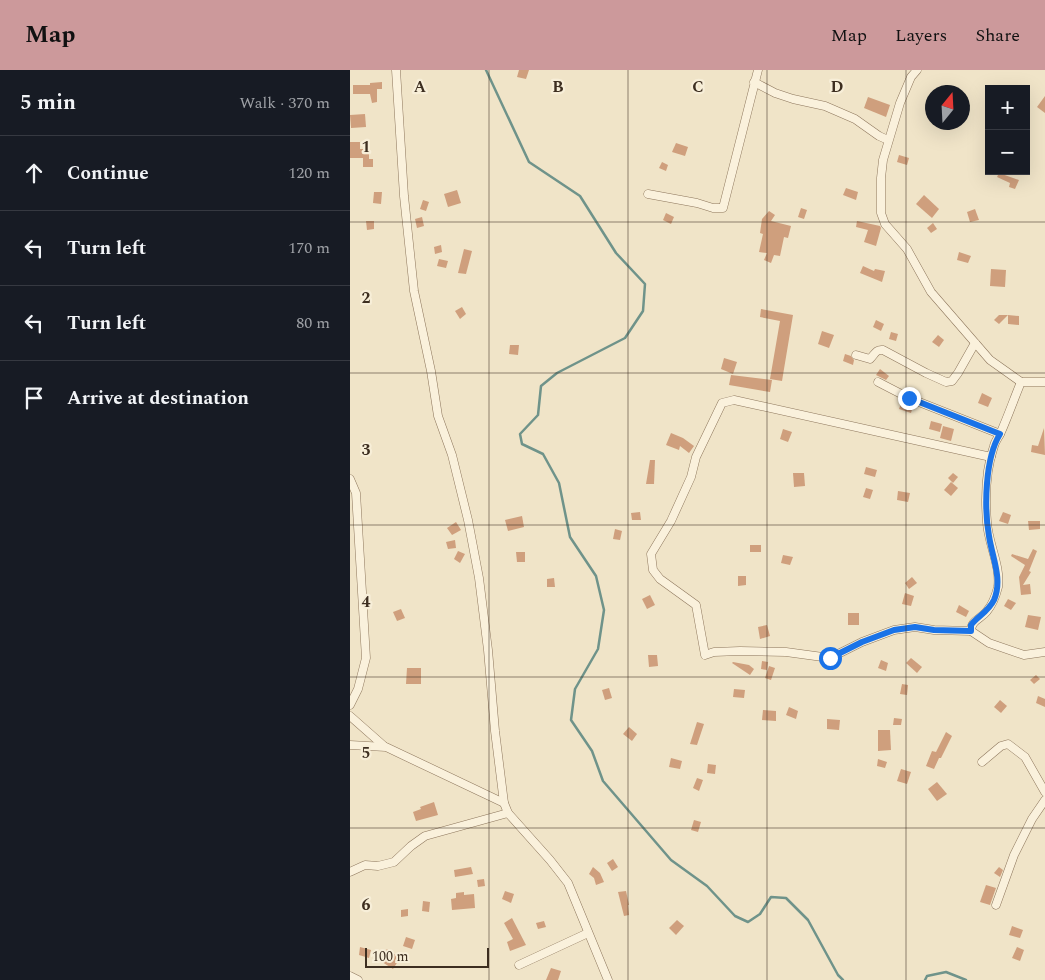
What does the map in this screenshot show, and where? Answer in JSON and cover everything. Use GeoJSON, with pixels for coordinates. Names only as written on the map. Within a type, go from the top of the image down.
{"type":"FeatureCollection","features":[{"type":"Feature","properties":{"kind":"street"},"geometry":{"type":"LineString","coordinates":[[396,70],[404,196],[414,291],[438,416],[454,464],[468,520],[479,578],[488,650],[494,731],[504,802],[508,813],[568,883],[608,980]]}},
{"type":"Feature","properties":{"kind":"street"},"geometry":{"type":"LineString","coordinates":[[648,194],[714,208],[723,208],[758,70]]}},
{"type":"Feature","properties":{"kind":"street"},"geometry":{"type":"LineString","coordinates":[[917,70],[900,103],[888,140],[881,178],[881,213],[885,224],[907,249],[931,292],[996,364],[1021,382],[1045,382]]}},
{"type":"Feature","properties":{"kind":"street"},"geometry":{"type":"LineString","coordinates":[[754,82],[775,93],[825,106],[854,119],[888,140]]}},
{"type":"Feature","properties":{"kind":"street"},"geometry":{"type":"LineString","coordinates":[[856,355],[870,359],[876,351],[879,349],[883,350],[926,374],[946,382],[952,381],[958,373],[975,342]]}},
{"type":"Feature","properties":{"kind":"street"},"geometry":{"type":"LineString","coordinates":[[878,382],[909,398],[1000,434]]}},
{"type":"Feature","properties":{"kind":"street"},"geometry":{"type":"LineString","coordinates":[[971,631],[973,622],[986,612],[994,600],[998,586],[987,522],[988,480],[995,443],[1021,382]]}},
{"type":"Feature","properties":{"kind":"street"},"geometry":{"type":"LineString","coordinates":[[991,457],[734,400],[722,403],[696,457],[691,477],[671,520],[651,554],[653,570],[660,579],[696,604],[705,655],[714,652],[740,651],[786,652],[830,658],[862,642],[894,630],[915,627],[934,630],[971,631],[989,643],[1024,655],[1045,652]]}},
{"type":"Feature","properties":{"kind":"street"},"geometry":{"type":"LineString","coordinates":[[350,479],[356,493],[366,658],[358,689],[350,705]]}},
{"type":"Feature","properties":{"kind":"street"},"geometry":{"type":"LineString","coordinates":[[350,716],[384,746],[504,802]]}},
{"type":"Feature","properties":{"kind":"street"},"geometry":{"type":"LineString","coordinates":[[982,762],[1001,746],[1008,744],[1024,757],[1045,792]]}},
{"type":"Feature","properties":{"kind":"street"},"geometry":{"type":"LineString","coordinates":[[350,745],[384,746]]}},
{"type":"Feature","properties":{"kind":"street"},"geometry":{"type":"LineString","coordinates":[[996,905],[1014,855],[1032,819],[1045,800]]}},
{"type":"Feature","properties":{"kind":"street"},"geometry":{"type":"LineString","coordinates":[[350,872],[365,865],[378,866],[394,862],[425,836],[508,813]]}},
{"type":"Feature","properties":{"kind":"street"},"geometry":{"type":"LineString","coordinates":[[519,965],[588,933]]}},
{"type":"Feature","properties":{"kind":"street"},"geometry":{"type":"LineString","coordinates":[[350,976],[358,980]]}},
{"type":"Feature","properties":{"kind":"building"},"geometry":{"type":"Polygon","coordinates":[[[519,70],[529,70],[526,79],[517,77],[519,70]]]}},
{"type":"Feature","properties":{"kind":"building"},"geometry":{"type":"Polygon","coordinates":[[[382,82],[382,89],[377,89],[377,102],[372,103],[370,94],[353,94],[353,85],[370,85],[370,83],[382,82]]]}},
{"type":"Feature","properties":{"kind":"building"},"geometry":{"type":"Polygon","coordinates":[[[1045,96],[1045,113],[1037,107],[1045,96]]]}},
{"type":"Feature","properties":{"kind":"building"},"geometry":{"type":"Polygon","coordinates":[[[868,97],[890,105],[886,117],[864,108],[868,97]]]}},
{"type":"Feature","properties":{"kind":"building"},"geometry":{"type":"Polygon","coordinates":[[[365,114],[366,127],[351,128],[350,115],[365,114]]]}},
{"type":"Feature","properties":{"kind":"building"},"geometry":{"type":"Polygon","coordinates":[[[350,142],[360,142],[360,149],[369,149],[369,159],[373,159],[373,167],[363,167],[363,158],[350,158],[350,142]]]}},
{"type":"Feature","properties":{"kind":"building"},"geometry":{"type":"Polygon","coordinates":[[[676,143],[688,147],[685,156],[672,152],[676,143]]]}},
{"type":"Feature","properties":{"kind":"building"},"geometry":{"type":"Polygon","coordinates":[[[899,155],[909,158],[907,165],[897,162],[899,155]]]}},
{"type":"Feature","properties":{"kind":"building"},"geometry":{"type":"Polygon","coordinates":[[[662,162],[668,165],[666,171],[659,168],[662,162]]]}},
{"type":"Feature","properties":{"kind":"building"},"geometry":{"type":"Polygon","coordinates":[[[998,175],[1005,175],[1019,180],[1015,189],[1009,187],[1010,183],[997,177],[998,175]]]}},
{"type":"Feature","properties":{"kind":"building"},"geometry":{"type":"Polygon","coordinates":[[[846,188],[858,192],[856,200],[843,195],[846,188]]]}},
{"type":"Feature","properties":{"kind":"building"},"geometry":{"type":"Polygon","coordinates":[[[457,190],[461,203],[448,207],[444,194],[457,190]]]}},
{"type":"Feature","properties":{"kind":"building"},"geometry":{"type":"Polygon","coordinates":[[[374,192],[382,192],[381,204],[373,203],[374,192]]]}},
{"type":"Feature","properties":{"kind":"building"},"geometry":{"type":"Polygon","coordinates":[[[924,195],[939,209],[932,218],[916,204],[924,195]]]}},
{"type":"Feature","properties":{"kind":"building"},"geometry":{"type":"Polygon","coordinates":[[[423,200],[429,202],[426,211],[420,209],[423,200]]]}},
{"type":"Feature","properties":{"kind":"building"},"geometry":{"type":"Polygon","coordinates":[[[801,208],[807,210],[804,219],[798,217],[801,208]]]}},
{"type":"Feature","properties":{"kind":"building"},"geometry":{"type":"Polygon","coordinates":[[[975,209],[979,220],[970,222],[967,212],[975,209]]]}},
{"type":"Feature","properties":{"kind":"building"},"geometry":{"type":"Polygon","coordinates":[[[769,211],[775,215],[771,221],[791,226],[788,238],[784,237],[780,256],[774,255],[771,263],[764,260],[767,253],[759,252],[763,234],[760,233],[762,219],[769,211]]]}},
{"type":"Feature","properties":{"kind":"building"},"geometry":{"type":"Polygon","coordinates":[[[666,213],[674,217],[671,224],[663,220],[666,213]]]}},
{"type":"Feature","properties":{"kind":"building"},"geometry":{"type":"Polygon","coordinates":[[[422,217],[424,226],[417,228],[415,219],[422,217]]]}},
{"type":"Feature","properties":{"kind":"building"},"geometry":{"type":"Polygon","coordinates":[[[366,221],[374,221],[374,229],[367,230],[366,221]]]}},
{"type":"Feature","properties":{"kind":"building"},"geometry":{"type":"Polygon","coordinates":[[[857,221],[880,226],[876,246],[864,242],[868,230],[856,227],[857,221]]]}},
{"type":"Feature","properties":{"kind":"building"},"geometry":{"type":"Polygon","coordinates":[[[933,223],[937,229],[931,233],[927,228],[933,223]]]}},
{"type":"Feature","properties":{"kind":"building"},"geometry":{"type":"Polygon","coordinates":[[[441,245],[442,252],[435,254],[434,247],[441,245]]]}},
{"type":"Feature","properties":{"kind":"building"},"geometry":{"type":"Polygon","coordinates":[[[464,249],[472,251],[466,274],[458,273],[464,249]]]}},
{"type":"Feature","properties":{"kind":"building"},"geometry":{"type":"Polygon","coordinates":[[[959,252],[971,256],[968,263],[957,260],[959,252]]]}},
{"type":"Feature","properties":{"kind":"building"},"geometry":{"type":"Polygon","coordinates":[[[439,259],[448,261],[446,268],[437,266],[439,259]]]}},
{"type":"Feature","properties":{"kind":"building"},"geometry":{"type":"Polygon","coordinates":[[[863,266],[874,271],[875,269],[885,271],[882,282],[860,273],[863,266]]]}},
{"type":"Feature","properties":{"kind":"building"},"geometry":{"type":"Polygon","coordinates":[[[991,269],[1006,270],[1005,287],[990,286],[991,269]]]}},
{"type":"Feature","properties":{"kind":"building"},"geometry":{"type":"Polygon","coordinates":[[[462,307],[466,314],[460,319],[455,311],[462,307]]]}},
{"type":"Feature","properties":{"kind":"building"},"geometry":{"type":"Polygon","coordinates":[[[761,309],[793,315],[782,381],[770,379],[780,321],[760,317],[761,309]]]}},
{"type":"Feature","properties":{"kind":"building"},"geometry":{"type":"Polygon","coordinates":[[[999,315],[1008,315],[999,324],[994,320],[999,315]]]}},
{"type":"Feature","properties":{"kind":"building"},"geometry":{"type":"Polygon","coordinates":[[[1008,315],[1019,316],[1019,325],[1008,324],[1008,315]]]}},
{"type":"Feature","properties":{"kind":"building"},"geometry":{"type":"Polygon","coordinates":[[[876,320],[884,324],[881,331],[873,327],[876,320]]]}},
{"type":"Feature","properties":{"kind":"building"},"geometry":{"type":"Polygon","coordinates":[[[822,331],[834,335],[829,348],[818,344],[822,331]]]}},
{"type":"Feature","properties":{"kind":"building"},"geometry":{"type":"Polygon","coordinates":[[[891,332],[898,334],[896,341],[889,339],[891,332]]]}},
{"type":"Feature","properties":{"kind":"building"},"geometry":{"type":"Polygon","coordinates":[[[938,335],[944,340],[939,347],[932,342],[938,335]]]}},
{"type":"Feature","properties":{"kind":"building"},"geometry":{"type":"Polygon","coordinates":[[[510,345],[519,345],[518,355],[509,354],[510,345]]]}},
{"type":"Feature","properties":{"kind":"building"},"geometry":{"type":"Polygon","coordinates":[[[845,354],[851,356],[854,360],[853,365],[843,361],[845,354]]]}},
{"type":"Feature","properties":{"kind":"building"},"geometry":{"type":"Polygon","coordinates":[[[724,358],[737,362],[733,374],[721,369],[724,358]]]}},
{"type":"Feature","properties":{"kind":"building"},"geometry":{"type":"Polygon","coordinates":[[[880,369],[889,376],[886,380],[876,375],[880,369]]]}},
{"type":"Feature","properties":{"kind":"building"},"geometry":{"type":"Polygon","coordinates":[[[731,375],[772,380],[770,392],[729,385],[731,375]]]}},
{"type":"Feature","properties":{"kind":"building"},"geometry":{"type":"Polygon","coordinates":[[[982,393],[992,398],[988,407],[978,403],[982,393]]]}},
{"type":"Feature","properties":{"kind":"building"},"geometry":{"type":"Polygon","coordinates":[[[902,401],[913,406],[911,413],[899,409],[902,401]]]}},
{"type":"Feature","properties":{"kind":"building"},"geometry":{"type":"Polygon","coordinates":[[[931,421],[942,424],[940,432],[929,429],[931,421]]]}},
{"type":"Feature","properties":{"kind":"building"},"geometry":{"type":"Polygon","coordinates":[[[943,426],[954,429],[951,441],[940,438],[943,426]]]}},
{"type":"Feature","properties":{"kind":"building"},"geometry":{"type":"Polygon","coordinates":[[[1044,428],[1045,455],[1031,452],[1032,445],[1038,446],[1044,428]]]}},
{"type":"Feature","properties":{"kind":"building"},"geometry":{"type":"Polygon","coordinates":[[[783,429],[792,432],[788,442],[780,439],[783,429]]]}},
{"type":"Feature","properties":{"kind":"building"},"geometry":{"type":"Polygon","coordinates":[[[671,433],[683,438],[694,446],[689,453],[680,446],[679,450],[666,445],[671,433]]]}},
{"type":"Feature","properties":{"kind":"building"},"geometry":{"type":"Polygon","coordinates":[[[650,460],[655,460],[654,484],[646,484],[650,460]]]}},
{"type":"Feature","properties":{"kind":"building"},"geometry":{"type":"Polygon","coordinates":[[[866,467],[877,470],[875,477],[864,474],[866,467]]]}},
{"type":"Feature","properties":{"kind":"building"},"geometry":{"type":"Polygon","coordinates":[[[793,473],[804,473],[805,486],[794,487],[793,473]]]}},
{"type":"Feature","properties":{"kind":"building"},"geometry":{"type":"Polygon","coordinates":[[[953,473],[958,477],[953,483],[948,478],[953,473]]]}},
{"type":"Feature","properties":{"kind":"building"},"geometry":{"type":"Polygon","coordinates":[[[951,482],[958,488],[951,496],[944,490],[951,482]]]}},
{"type":"Feature","properties":{"kind":"building"},"geometry":{"type":"Polygon","coordinates":[[[866,488],[873,490],[870,499],[863,497],[866,488]]]}},
{"type":"Feature","properties":{"kind":"building"},"geometry":{"type":"Polygon","coordinates":[[[898,491],[910,493],[908,502],[897,500],[898,491]]]}},
{"type":"Feature","properties":{"kind":"building"},"geometry":{"type":"Polygon","coordinates":[[[640,512],[641,520],[632,520],[631,513],[640,512]]]}},
{"type":"Feature","properties":{"kind":"building"},"geometry":{"type":"Polygon","coordinates":[[[1003,512],[1011,515],[1008,524],[999,521],[1003,512]]]}},
{"type":"Feature","properties":{"kind":"building"},"geometry":{"type":"Polygon","coordinates":[[[522,516],[524,527],[508,531],[505,520],[522,516]]]}},
{"type":"Feature","properties":{"kind":"building"},"geometry":{"type":"Polygon","coordinates":[[[1028,521],[1040,521],[1040,529],[1029,530],[1028,521]]]}},
{"type":"Feature","properties":{"kind":"building"},"geometry":{"type":"Polygon","coordinates":[[[456,522],[461,530],[452,535],[447,528],[456,522]]]}},
{"type":"Feature","properties":{"kind":"building"},"geometry":{"type":"Polygon","coordinates":[[[615,529],[622,531],[620,540],[613,539],[615,529]]]}},
{"type":"Feature","properties":{"kind":"building"},"geometry":{"type":"Polygon","coordinates":[[[455,540],[456,548],[448,549],[446,542],[455,540]]]}},
{"type":"Feature","properties":{"kind":"building"},"geometry":{"type":"Polygon","coordinates":[[[750,545],[761,545],[761,552],[750,552],[750,545]]]}},
{"type":"Feature","properties":{"kind":"building"},"geometry":{"type":"Polygon","coordinates":[[[1033,549],[1037,551],[1029,571],[1031,572],[1023,585],[1030,584],[1031,594],[1021,595],[1019,577],[1025,565],[1011,556],[1012,554],[1028,559],[1033,549]]]}},
{"type":"Feature","properties":{"kind":"building"},"geometry":{"type":"Polygon","coordinates":[[[458,551],[465,554],[460,563],[454,559],[458,551]]]}},
{"type":"Feature","properties":{"kind":"building"},"geometry":{"type":"Polygon","coordinates":[[[516,552],[525,552],[525,562],[517,562],[516,552]]]}},
{"type":"Feature","properties":{"kind":"building"},"geometry":{"type":"Polygon","coordinates":[[[783,555],[793,557],[790,565],[781,563],[783,555]]]}},
{"type":"Feature","properties":{"kind":"building"},"geometry":{"type":"Polygon","coordinates":[[[738,576],[746,576],[746,585],[738,586],[738,576]]]}},
{"type":"Feature","properties":{"kind":"building"},"geometry":{"type":"Polygon","coordinates":[[[912,577],[917,583],[909,589],[905,583],[912,577]]]}},
{"type":"Feature","properties":{"kind":"building"},"geometry":{"type":"Polygon","coordinates":[[[554,578],[555,587],[547,587],[547,579],[554,578]]]}},
{"type":"Feature","properties":{"kind":"building"},"geometry":{"type":"Polygon","coordinates":[[[905,593],[914,596],[911,606],[902,604],[905,593]]]}},
{"type":"Feature","properties":{"kind":"building"},"geometry":{"type":"Polygon","coordinates":[[[650,595],[655,605],[647,609],[642,599],[650,595]]]}},
{"type":"Feature","properties":{"kind":"building"},"geometry":{"type":"Polygon","coordinates":[[[1008,599],[1016,603],[1011,610],[1004,606],[1008,599]]]}},
{"type":"Feature","properties":{"kind":"building"},"geometry":{"type":"Polygon","coordinates":[[[959,605],[969,611],[966,617],[956,612],[959,605]]]}},
{"type":"Feature","properties":{"kind":"building"},"geometry":{"type":"Polygon","coordinates":[[[401,609],[405,618],[397,621],[393,612],[401,609]]]}},
{"type":"Feature","properties":{"kind":"building"},"geometry":{"type":"Polygon","coordinates":[[[848,613],[859,613],[859,625],[848,625],[848,613]]]}},
{"type":"Feature","properties":{"kind":"building"},"geometry":{"type":"Polygon","coordinates":[[[1028,615],[1041,617],[1038,630],[1025,627],[1028,615]]]}},
{"type":"Feature","properties":{"kind":"building"},"geometry":{"type":"Polygon","coordinates":[[[767,625],[770,636],[760,639],[758,627],[767,625]]]}},
{"type":"Feature","properties":{"kind":"building"},"geometry":{"type":"Polygon","coordinates":[[[648,655],[657,655],[658,666],[649,667],[648,655]]]}},
{"type":"Feature","properties":{"kind":"building"},"geometry":{"type":"Polygon","coordinates":[[[911,658],[922,667],[917,673],[906,663],[911,658]]]}},
{"type":"Feature","properties":{"kind":"building"},"geometry":{"type":"Polygon","coordinates":[[[881,660],[888,663],[886,671],[878,668],[881,660]]]}},
{"type":"Feature","properties":{"kind":"building"},"geometry":{"type":"Polygon","coordinates":[[[762,661],[768,662],[767,670],[761,669],[762,661]]]}},
{"type":"Feature","properties":{"kind":"building"},"geometry":{"type":"Polygon","coordinates":[[[733,662],[749,665],[754,669],[750,675],[733,662]]]}},
{"type":"Feature","properties":{"kind":"building"},"geometry":{"type":"Polygon","coordinates":[[[769,666],[775,668],[771,680],[765,678],[769,666]]]}},
{"type":"Feature","properties":{"kind":"building"},"geometry":{"type":"Polygon","coordinates":[[[407,668],[421,668],[421,684],[406,684],[407,668]]]}},
{"type":"Feature","properties":{"kind":"building"},"geometry":{"type":"Polygon","coordinates":[[[1036,675],[1040,679],[1034,684],[1030,680],[1036,675]]]}},
{"type":"Feature","properties":{"kind":"building"},"geometry":{"type":"Polygon","coordinates":[[[902,684],[908,685],[907,695],[900,694],[902,684]]]}},
{"type":"Feature","properties":{"kind":"building"},"geometry":{"type":"Polygon","coordinates":[[[609,688],[612,698],[605,700],[602,690],[609,688]]]}},
{"type":"Feature","properties":{"kind":"building"},"geometry":{"type":"Polygon","coordinates":[[[734,689],[745,690],[744,698],[733,697],[734,689]]]}},
{"type":"Feature","properties":{"kind":"building"},"geometry":{"type":"Polygon","coordinates":[[[1038,696],[1045,699],[1045,707],[1036,703],[1038,696]]]}},
{"type":"Feature","properties":{"kind":"building"},"geometry":{"type":"Polygon","coordinates":[[[1000,700],[1007,706],[1001,713],[994,707],[1000,700]]]}},
{"type":"Feature","properties":{"kind":"building"},"geometry":{"type":"Polygon","coordinates":[[[789,707],[798,711],[796,719],[786,715],[789,707]]]}},
{"type":"Feature","properties":{"kind":"building"},"geometry":{"type":"Polygon","coordinates":[[[763,710],[776,711],[776,721],[762,720],[763,710]]]}},
{"type":"Feature","properties":{"kind":"building"},"geometry":{"type":"Polygon","coordinates":[[[894,718],[902,719],[901,725],[893,725],[894,718]]]}},
{"type":"Feature","properties":{"kind":"building"},"geometry":{"type":"Polygon","coordinates":[[[827,719],[840,720],[839,730],[827,729],[827,719]]]}},
{"type":"Feature","properties":{"kind":"building"},"geometry":{"type":"Polygon","coordinates":[[[697,722],[704,724],[697,745],[690,744],[697,722]]]}},
{"type":"Feature","properties":{"kind":"building"},"geometry":{"type":"Polygon","coordinates":[[[629,727],[637,734],[632,741],[623,734],[629,727]]]}},
{"type":"Feature","properties":{"kind":"building"},"geometry":{"type":"Polygon","coordinates":[[[878,730],[890,730],[891,750],[878,751],[878,730]]]}},
{"type":"Feature","properties":{"kind":"building"},"geometry":{"type":"Polygon","coordinates":[[[946,732],[952,736],[941,758],[939,758],[934,769],[926,766],[932,751],[936,752],[946,732]]]}},
{"type":"Feature","properties":{"kind":"building"},"geometry":{"type":"Polygon","coordinates":[[[671,758],[682,761],[680,769],[669,767],[671,758]]]}},
{"type":"Feature","properties":{"kind":"building"},"geometry":{"type":"Polygon","coordinates":[[[878,759],[887,762],[885,768],[877,766],[878,759]]]}},
{"type":"Feature","properties":{"kind":"building"},"geometry":{"type":"Polygon","coordinates":[[[708,764],[716,765],[715,774],[707,773],[708,764]]]}},
{"type":"Feature","properties":{"kind":"building"},"geometry":{"type":"Polygon","coordinates":[[[901,769],[911,772],[907,784],[897,781],[901,769]]]}},
{"type":"Feature","properties":{"kind":"building"},"geometry":{"type":"Polygon","coordinates":[[[697,778],[703,780],[699,791],[693,788],[697,778]]]}},
{"type":"Feature","properties":{"kind":"building"},"geometry":{"type":"Polygon","coordinates":[[[937,782],[947,794],[937,801],[928,789],[937,782]]]}},
{"type":"Feature","properties":{"kind":"building"},"geometry":{"type":"Polygon","coordinates":[[[434,802],[438,815],[416,821],[413,812],[421,809],[420,807],[434,802]]]}},
{"type":"Feature","properties":{"kind":"building"},"geometry":{"type":"Polygon","coordinates":[[[694,820],[701,822],[698,832],[691,830],[694,820]]]}},
{"type":"Feature","properties":{"kind":"building"},"geometry":{"type":"Polygon","coordinates":[[[613,859],[618,867],[612,871],[607,863],[613,859]]]}},
{"type":"Feature","properties":{"kind":"building"},"geometry":{"type":"Polygon","coordinates":[[[471,867],[473,874],[455,877],[454,870],[471,867]]]}},
{"type":"Feature","properties":{"kind":"building"},"geometry":{"type":"Polygon","coordinates":[[[593,867],[600,873],[604,882],[596,885],[594,878],[589,874],[593,867]]]}},
{"type":"Feature","properties":{"kind":"building"},"geometry":{"type":"Polygon","coordinates":[[[999,867],[1003,870],[1000,877],[994,873],[999,867]]]}},
{"type":"Feature","properties":{"kind":"building"},"geometry":{"type":"Polygon","coordinates":[[[484,879],[485,886],[478,887],[477,880],[484,879]]]}},
{"type":"Feature","properties":{"kind":"building"},"geometry":{"type":"Polygon","coordinates":[[[986,885],[996,888],[990,905],[980,902],[986,885]]]}},
{"type":"Feature","properties":{"kind":"building"},"geometry":{"type":"Polygon","coordinates":[[[505,891],[514,894],[511,903],[502,899],[505,891]]]}},
{"type":"Feature","properties":{"kind":"building"},"geometry":{"type":"Polygon","coordinates":[[[626,891],[629,915],[624,916],[618,892],[626,891]]]}},
{"type":"Feature","properties":{"kind":"building"},"geometry":{"type":"Polygon","coordinates":[[[464,892],[464,895],[474,894],[475,908],[452,910],[451,899],[456,898],[456,893],[464,892]]]}},
{"type":"Feature","properties":{"kind":"building"},"geometry":{"type":"Polygon","coordinates":[[[423,901],[430,902],[429,912],[422,911],[423,901]]]}},
{"type":"Feature","properties":{"kind":"building"},"geometry":{"type":"Polygon","coordinates":[[[408,909],[408,916],[401,917],[401,910],[408,909]]]}},
{"type":"Feature","properties":{"kind":"building"},"geometry":{"type":"Polygon","coordinates":[[[512,918],[526,945],[510,951],[507,942],[513,939],[504,923],[512,918]]]}},
{"type":"Feature","properties":{"kind":"building"},"geometry":{"type":"Polygon","coordinates":[[[677,920],[684,926],[676,935],[669,928],[677,920]]]}},
{"type":"Feature","properties":{"kind":"building"},"geometry":{"type":"Polygon","coordinates":[[[544,921],[546,927],[538,929],[536,923],[544,921]]]}},
{"type":"Feature","properties":{"kind":"building"},"geometry":{"type":"Polygon","coordinates":[[[1012,926],[1023,930],[1020,938],[1009,935],[1012,926]]]}},
{"type":"Feature","properties":{"kind":"building"},"geometry":{"type":"Polygon","coordinates":[[[406,937],[415,940],[412,949],[403,946],[406,937]]]}},
{"type":"Feature","properties":{"kind":"building"},"geometry":{"type":"Polygon","coordinates":[[[360,947],[371,950],[369,958],[359,955],[360,947]]]}},
{"type":"Feature","properties":{"kind":"building"},"geometry":{"type":"Polygon","coordinates":[[[1017,947],[1024,950],[1020,961],[1012,958],[1017,947]]]}},
{"type":"Feature","properties":{"kind":"building"},"geometry":{"type":"Polygon","coordinates":[[[387,949],[400,958],[393,969],[379,960],[387,949]]]}},
{"type":"Feature","properties":{"kind":"building"},"geometry":{"type":"Polygon","coordinates":[[[551,968],[561,971],[558,980],[546,980],[551,968]]]}},
{"type":"Feature","properties":{"kind":"waterway"},"geometry":{"type":"LineString","coordinates":[[486,70],[529,162],[580,196],[616,253],[645,284],[643,311],[625,338],[557,373],[541,386],[538,415],[520,434],[522,444],[543,454],[559,483],[570,537],[596,576],[604,610],[598,649],[575,689],[571,720],[592,751],[603,781],[671,860],[707,886],[735,916],[748,922],[760,914],[771,897],[786,898],[808,920],[838,975],[843,980]]}},
{"type":"Feature","properties":{"kind":"waterway"},"geometry":{"type":"LineString","coordinates":[[925,980],[927,976],[946,972],[966,980]]}},
{"type":"Feature","properties":{"kind":"route"},"geometry":{"type":"LineString","coordinates":[[830,658],[862,642],[894,630],[915,627],[934,630],[971,631],[973,622],[986,612],[994,600],[998,586],[987,522],[988,480],[991,457],[1000,434],[909,398]]}}]}
